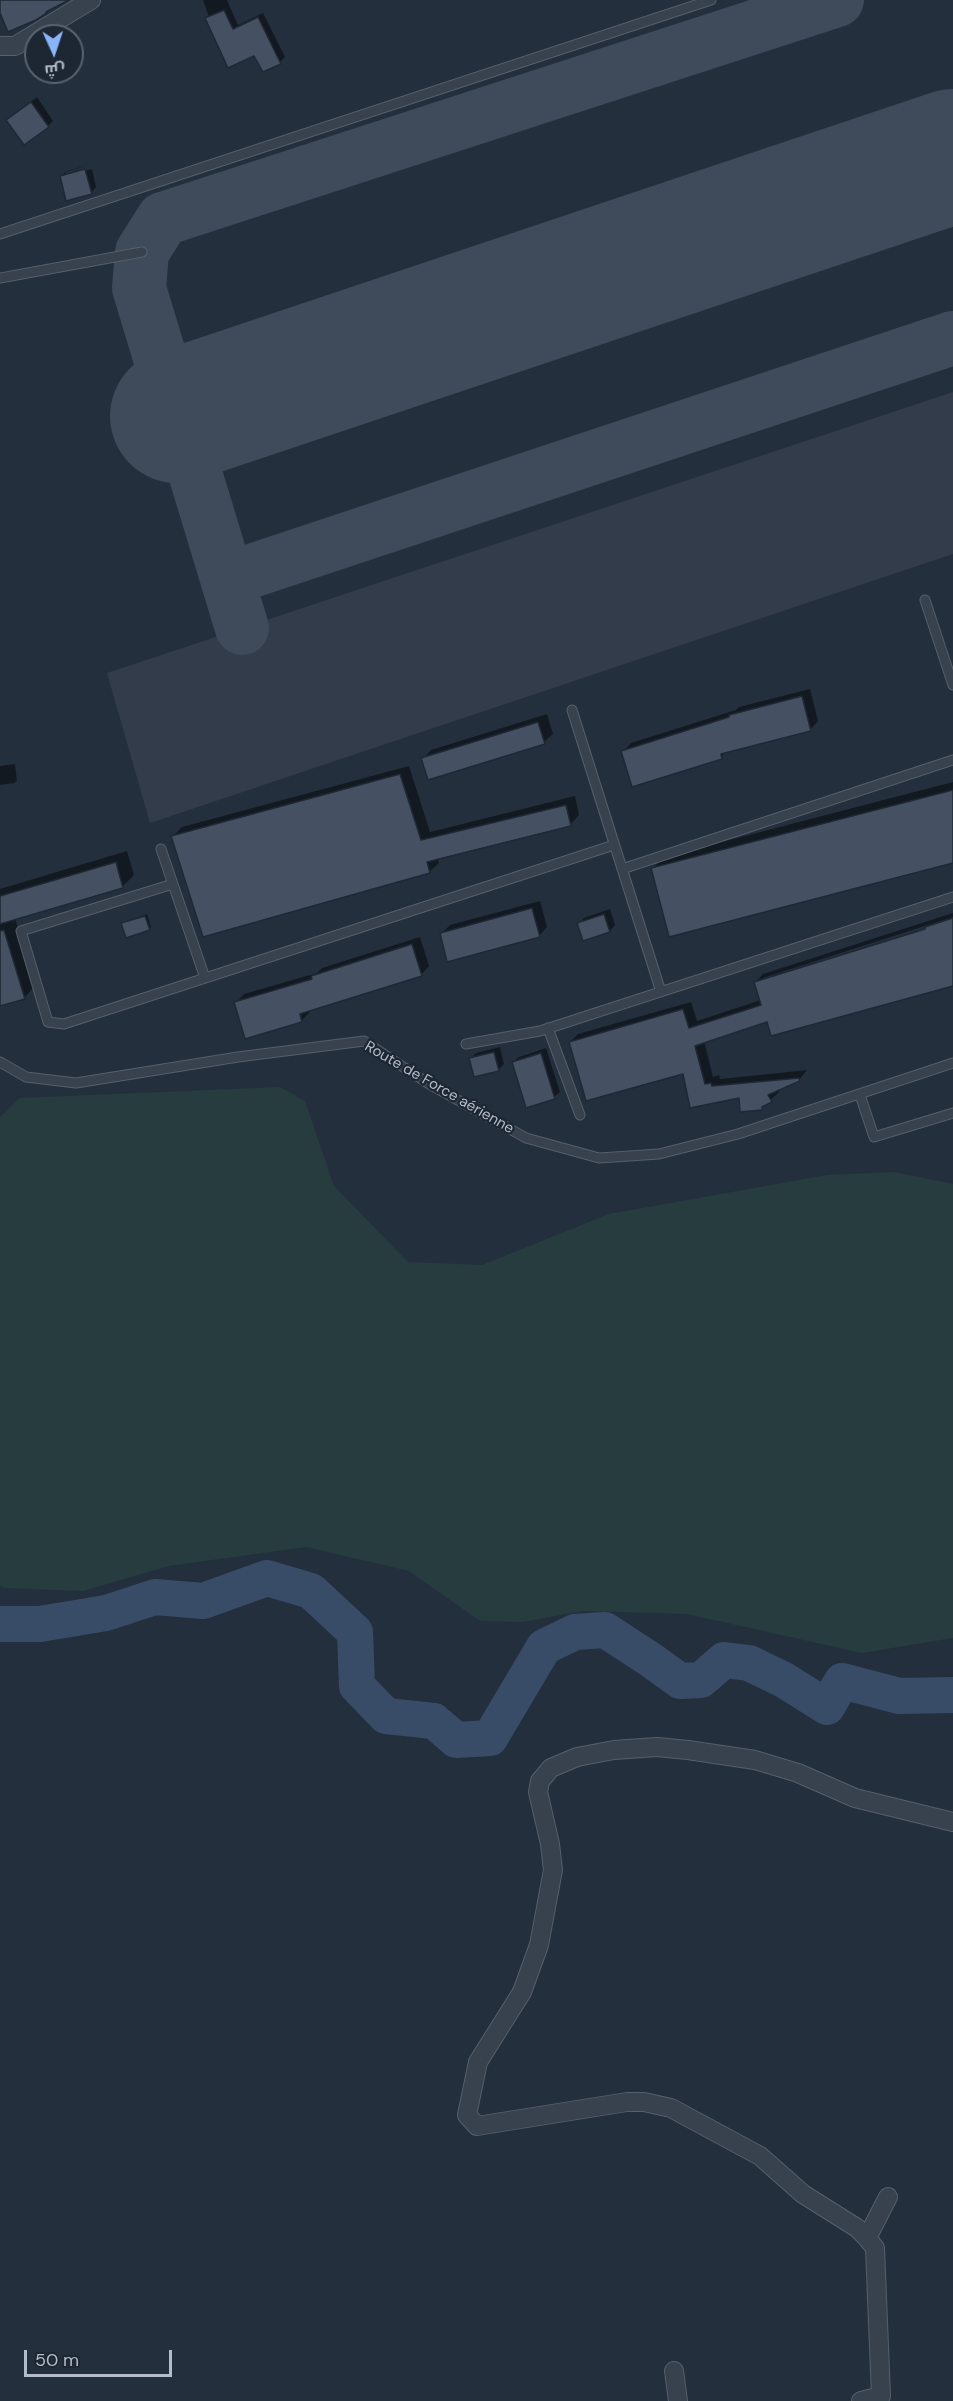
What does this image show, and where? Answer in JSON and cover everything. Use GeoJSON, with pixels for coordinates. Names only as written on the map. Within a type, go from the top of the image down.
{"type":"FeatureCollection","features":[{"type":"Feature","properties":{"kind":"street"},"geometry":{"type":"LineString","coordinates":[[0,46],[15,46],[91,0]]}},
{"type":"Feature","properties":{"kind":"street"},"geometry":{"type":"LineString","coordinates":[[861,2401],[881,2396],[875,2248],[857,2228],[803,2194],[760,2157],[671,2108],[659,2104],[627,2102],[477,2126],[467,2115],[478,2062],[522,1992],[539,1945],[553,1870],[550,1844],[538,1792],[540,1781],[551,1768],[577,1757],[614,1750],[688,1749],[754,1760],[798,1773],[855,1798],[953,1822]]}},
{"type":"Feature","properties":{"kind":"street"},"geometry":{"type":"LineString","coordinates":[[867,2238],[888,2197]]}},
{"type":"Feature","properties":{"kind":"street"},"geometry":{"type":"LineString","coordinates":[[675,2372],[678,2401]]}},
{"type":"Feature","properties":{"kind":"lane"},"geometry":{"type":"LineString","coordinates":[[0,234],[711,0]]}},
{"type":"Feature","properties":{"kind":"lane"},"geometry":{"type":"LineString","coordinates":[[0,278],[142,252]]}},
{"type":"Feature","properties":{"kind":"lane"},"geometry":{"type":"LineString","coordinates":[[925,600],[953,685]]}},
{"type":"Feature","properties":{"kind":"lane"},"geometry":{"type":"LineString","coordinates":[[572,710],[661,992]]}},
{"type":"Feature","properties":{"kind":"lane"},"geometry":{"type":"LineString","coordinates":[[622,870],[953,760]]}},
{"type":"Feature","properties":{"kind":"lane"},"geometry":{"type":"LineString","coordinates":[[173,884],[21,931],[48,1022],[64,1024],[614,844]]}},
{"type":"Feature","properties":{"kind":"lane"},"geometry":{"type":"LineString","coordinates":[[161,849],[205,978]]}},
{"type":"Feature","properties":{"kind":"lane"},"geometry":{"type":"LineString","coordinates":[[466,1044],[548,1028],[953,897]]}},
{"type":"Feature","properties":{"kind":"lane"},"geometry":{"type":"LineString","coordinates":[[548,1028],[580,1115]]}},
{"type":"Feature","properties":{"kind":"lane","name":"Route de Force aérienne"},"geometry":{"type":"LineString","coordinates":[[0,1062],[26,1077],[76,1083],[238,1057],[364,1041],[429,1084],[526,1138],[599,1158],[659,1155],[804,1114],[953,1064]]}},
{"type":"Feature","properties":{"kind":"lane"},"geometry":{"type":"LineString","coordinates":[[860,1095],[874,1137],[953,1113]]}},
{"type":"Feature","properties":{"kind":"shaded area"},"geometry":{"type":"Polygon","coordinates":[[[953,392],[953,554],[150,823],[107,673],[953,392]]]}},
{"type":"Feature","properties":{"kind":"green space"},"geometry":{"type":"Polygon","coordinates":[[[280,1087],[305,1101],[334,1186],[408,1262],[482,1265],[609,1214],[827,1175],[894,1172],[953,1184],[953,1638],[862,1653],[687,1614],[583,1611],[523,1622],[480,1621],[409,1571],[306,1547],[169,1566],[83,1591],[0,1586],[0,1117],[20,1098],[280,1087]]]}},
{"type":"Feature","properties":{"kind":"building"},"geometry":{"type":"Polygon","coordinates":[[[0,0],[69,0],[36,20],[8,32],[0,13],[0,0]]]}},
{"type":"Feature","properties":{"kind":"building"},"geometry":{"type":"Polygon","coordinates":[[[224,10],[233,29],[258,17],[281,64],[263,72],[254,56],[228,68],[205,18],[224,10]]]}},
{"type":"Feature","properties":{"kind":"building"},"geometry":{"type":"Polygon","coordinates":[[[31,102],[49,127],[24,145],[6,120],[31,102]]]}},
{"type":"Feature","properties":{"kind":"building"},"geometry":{"type":"Polygon","coordinates":[[[85,169],[92,194],[66,201],[60,176],[85,169]]]}},
{"type":"Feature","properties":{"kind":"building"},"geometry":{"type":"Polygon","coordinates":[[[802,696],[811,731],[721,754],[722,759],[632,787],[621,751],[729,717],[729,715],[802,696]]]}},
{"type":"Feature","properties":{"kind":"building"},"geometry":{"type":"Polygon","coordinates":[[[538,722],[545,744],[428,780],[421,758],[538,722]]]}},
{"type":"Feature","properties":{"kind":"building"},"geometry":{"type":"Polygon","coordinates":[[[400,774],[421,840],[566,805],[571,826],[427,862],[430,873],[203,937],[171,836],[400,774]]]}},
{"type":"Feature","properties":{"kind":"building"},"geometry":{"type":"Polygon","coordinates":[[[953,790],[953,863],[669,937],[651,868],[953,790]]]}},
{"type":"Feature","properties":{"kind":"building"},"geometry":{"type":"Polygon","coordinates":[[[116,862],[123,888],[0,924],[0,896],[116,862]]]}},
{"type":"Feature","properties":{"kind":"building"},"geometry":{"type":"Polygon","coordinates":[[[532,908],[540,937],[447,962],[440,933],[532,908]]]}},
{"type":"Feature","properties":{"kind":"building"},"geometry":{"type":"Polygon","coordinates":[[[604,914],[610,932],[583,941],[577,923],[604,914]]]}},
{"type":"Feature","properties":{"kind":"building"},"geometry":{"type":"Polygon","coordinates":[[[145,916],[150,930],[126,938],[121,923],[145,916]]]}},
{"type":"Feature","properties":{"kind":"building"},"geometry":{"type":"Polygon","coordinates":[[[953,918],[953,986],[771,1036],[767,1022],[695,1046],[705,1084],[711,1083],[712,1086],[799,1078],[800,1081],[768,1095],[772,1102],[762,1107],[762,1110],[740,1112],[739,1098],[690,1108],[683,1074],[586,1101],[569,1042],[683,1009],[689,1028],[761,1005],[754,982],[925,929],[925,927],[953,918]]]}},
{"type":"Feature","properties":{"kind":"building"},"geometry":{"type":"Polygon","coordinates":[[[4,930],[25,999],[0,1006],[0,931],[4,930]]]}},
{"type":"Feature","properties":{"kind":"building"},"geometry":{"type":"Polygon","coordinates":[[[412,944],[422,976],[300,1014],[302,1022],[245,1039],[234,1002],[312,979],[311,976],[412,944]]]}},
{"type":"Feature","properties":{"kind":"building"},"geometry":{"type":"Polygon","coordinates":[[[494,1052],[499,1071],[474,1077],[469,1058],[494,1052]]]}},
{"type":"Feature","properties":{"kind":"building"},"geometry":{"type":"Polygon","coordinates":[[[541,1053],[555,1099],[526,1108],[512,1062],[541,1053]]]}},
{"type":"Feature","properties":{"kind":"waterway"},"geometry":{"type":"LineString","coordinates":[[0,1624],[40,1624],[106,1613],[155,1597],[203,1601],[267,1578],[311,1591],[355,1632],[357,1686],[386,1716],[434,1721],[456,1740],[490,1738],[544,1647],[575,1632],[605,1630],[680,1681],[701,1680],[724,1660],[749,1663],[784,1680],[827,1707],[842,1681],[899,1696],[953,1695]]}},
{"type":"Feature","properties":{"kind":"taxiway"},"geometry":{"type":"LineString","coordinates":[[242,628],[139,288],[142,252],[163,219],[837,0]]}},
{"type":"Feature","properties":{"kind":"taxiway"},"geometry":{"type":"LineString","coordinates":[[227,579],[953,338]]}},
{"type":"Feature","properties":{"kind":"runway"},"geometry":{"type":"LineString","coordinates":[[177,416],[953,156]]}}]}
